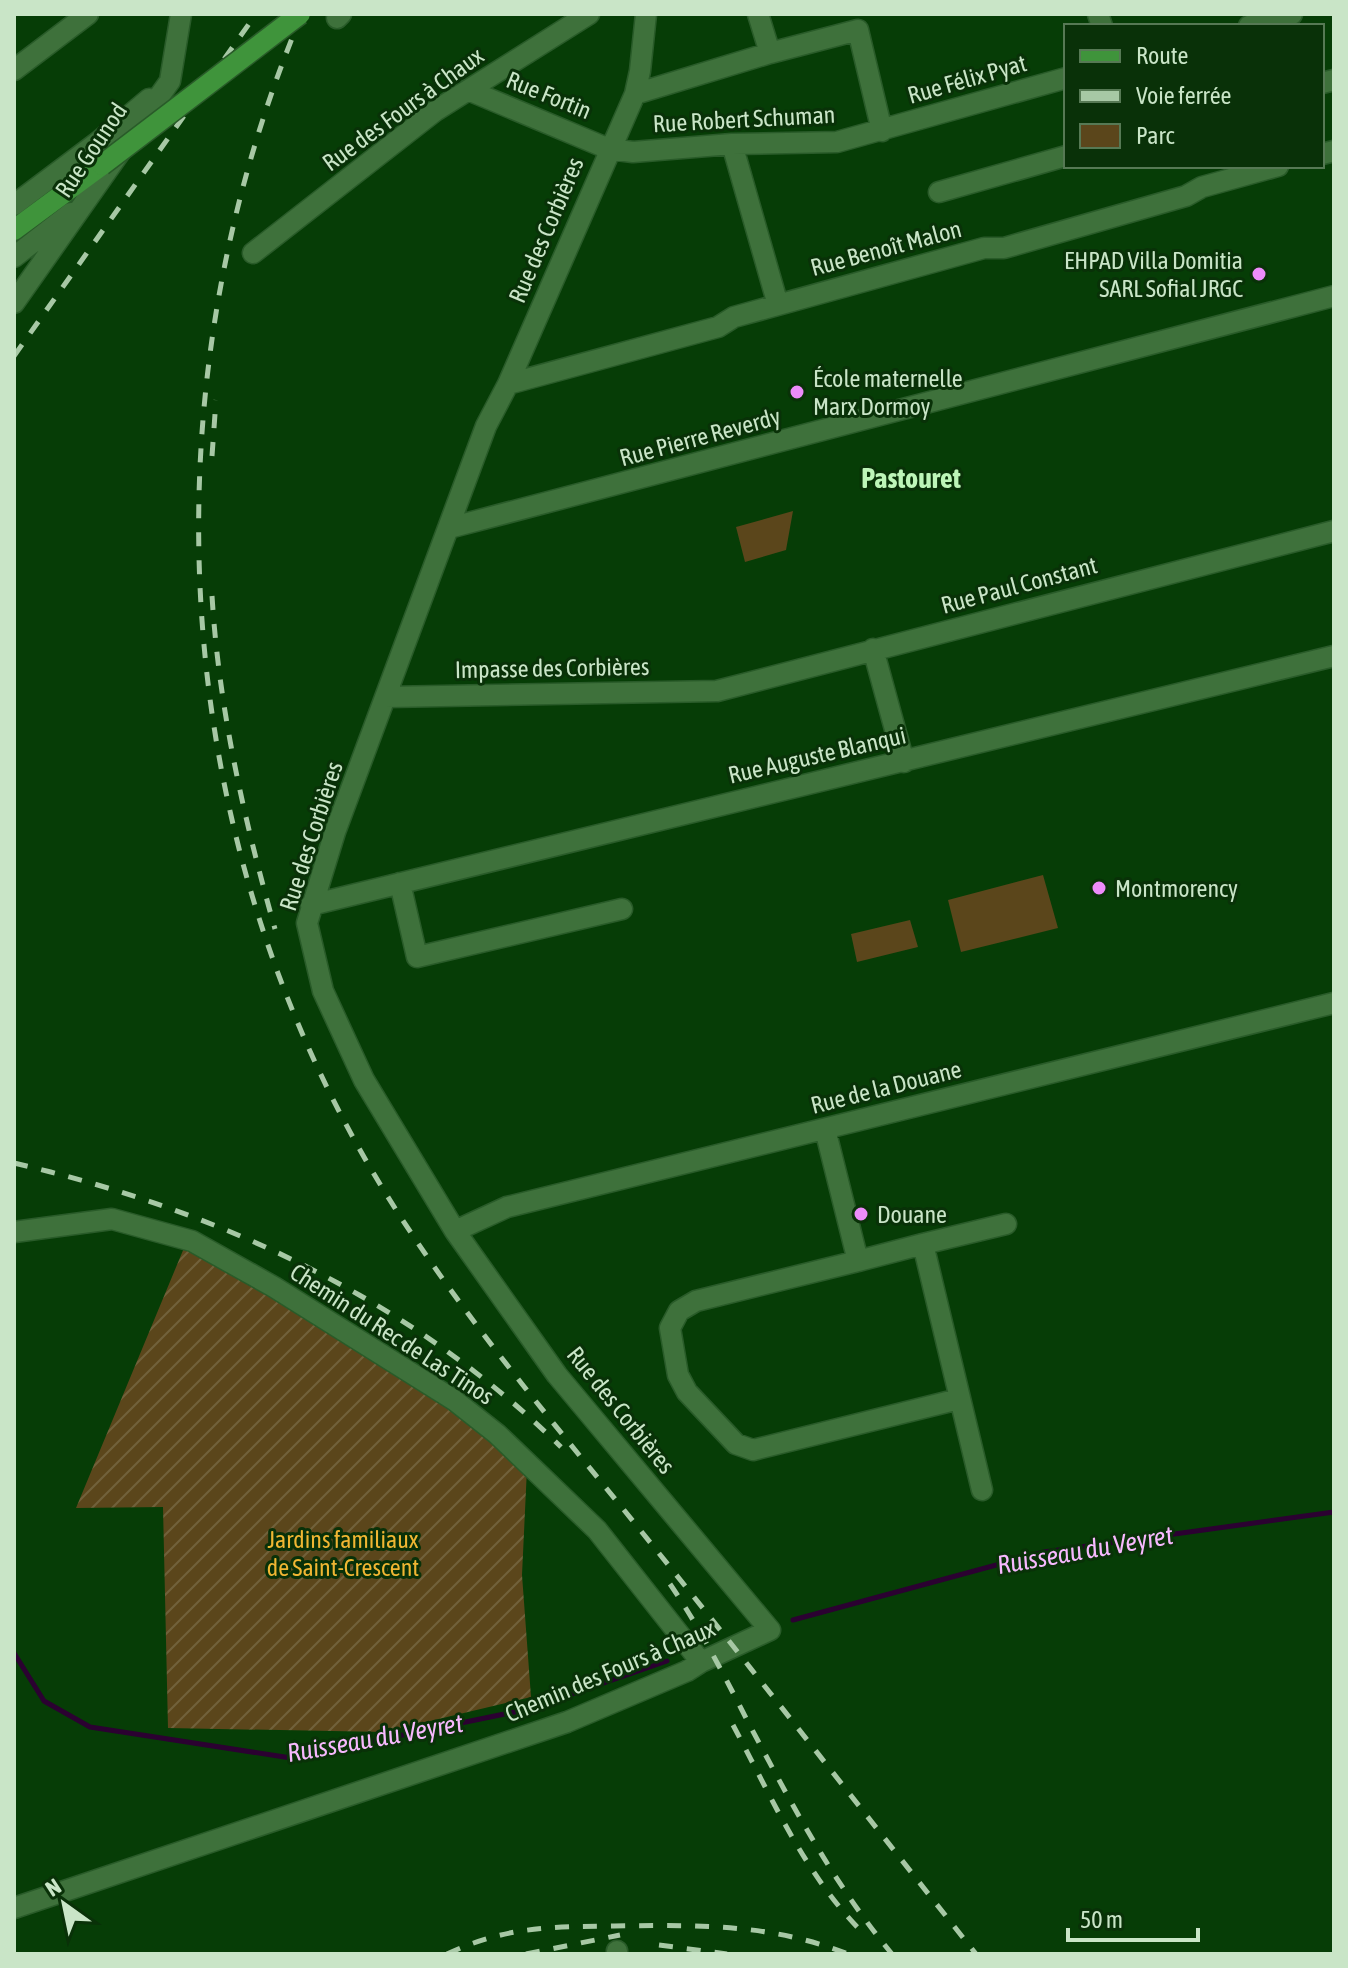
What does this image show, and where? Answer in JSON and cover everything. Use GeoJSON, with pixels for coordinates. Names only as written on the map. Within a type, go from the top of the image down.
{"type":"FeatureCollection","features":[{"type":"Feature","properties":{"kind":"main road"},"geometry":{"type":"LineString","coordinates":[[14,230],[300,14]]}},
{"type":"Feature","properties":{"kind":"street"},"geometry":{"type":"LineString","coordinates":[[14,70],[88,14]]}},
{"type":"Feature","properties":{"kind":"street","name":"Rue Gounod"},"geometry":{"type":"LineString","coordinates":[[14,303],[170,81],[181,14]]}},
{"type":"Feature","properties":{"kind":"street","name":"Rue des Fours à Chaux"},"geometry":{"type":"LineString","coordinates":[[253,253],[435,111],[589,14]]}},
{"type":"Feature","properties":{"kind":"street","name":"Rue des Corbières"},"geometry":{"type":"LineString","coordinates":[[646,14],[635,94],[508,384],[486,426],[335,832],[307,923],[323,991],[364,1080],[455,1231],[557,1375],[770,1630]]}},
{"type":"Feature","properties":{"kind":"street"},"geometry":{"type":"LineString","coordinates":[[758,14],[770,53]]}},
{"type":"Feature","properties":{"kind":"street"},"geometry":{"type":"LineString","coordinates":[[1256,24],[1292,14]]}},
{"type":"Feature","properties":{"kind":"street"},"geometry":{"type":"LineString","coordinates":[[635,94],[858,30],[882,131]]}},
{"type":"Feature","properties":{"kind":"street","name":"Rue Félix Pyat"},"geometry":{"type":"LineString","coordinates":[[882,131],[1064,79]]}},
{"type":"Feature","properties":{"kind":"street"},"geometry":{"type":"LineString","coordinates":[[14,205],[98,142],[170,81]]}},
{"type":"Feature","properties":{"kind":"street","name":"Rue Fortin"},"geometry":{"type":"LineString","coordinates":[[468,90],[609,149]]}},
{"type":"Feature","properties":{"kind":"street","name":"Rue Robert Schuman"},"geometry":{"type":"LineString","coordinates":[[609,149],[633,152],[732,144],[837,142],[882,131]]}},
{"type":"Feature","properties":{"kind":"street"},"geometry":{"type":"LineString","coordinates":[[732,144],[778,305]]}},
{"type":"Feature","properties":{"kind":"street"},"geometry":{"type":"LineString","coordinates":[[939,192],[1064,157]]}},
{"type":"Feature","properties":{"kind":"street","name":"Rue Benoît Malon"},"geometry":{"type":"LineString","coordinates":[[508,384],[718,327],[734,317],[984,248],[1004,248],[1186,196],[1202,187],[1271,168]]}},
{"type":"Feature","properties":{"kind":"street"},"geometry":{"type":"LineString","coordinates":[[14,257],[87,201]]}},
{"type":"Feature","properties":{"kind":"street","name":"Rue Pierre Reverdy"},"geometry":{"type":"LineString","coordinates":[[449,528],[1334,296]]}},
{"type":"Feature","properties":{"kind":"street","name":"Rue Paul Constant"},"geometry":{"type":"LineString","coordinates":[[717,691],[1334,531]]}},
{"type":"Feature","properties":{"kind":"street"},"geometry":{"type":"LineString","coordinates":[[873,649],[904,762]]}},
{"type":"Feature","properties":{"kind":"street","name":"Rue Auguste Blanqui"},"geometry":{"type":"LineString","coordinates":[[311,905],[1334,656]]}},
{"type":"Feature","properties":{"kind":"street","name":"Impasse des Corbières"},"geometry":{"type":"LineString","coordinates":[[387,697],[717,691]]}},
{"type":"Feature","properties":{"kind":"street"},"geometry":{"type":"LineString","coordinates":[[400,883],[417,957],[622,909]]}},
{"type":"Feature","properties":{"kind":"street","name":"Rue de la Douane"},"geometry":{"type":"LineString","coordinates":[[455,1231],[507,1207],[1334,1003]]}},
{"type":"Feature","properties":{"kind":"street"},"geometry":{"type":"LineString","coordinates":[[825,1129],[858,1261]]}},
{"type":"Feature","properties":{"kind":"street","name":"Chemin du Rec de Las Tinos"},"geometry":{"type":"LineString","coordinates":[[14,1232],[112,1219],[192,1241],[454,1400],[497,1434],[597,1530],[701,1662]]}},
{"type":"Feature","properties":{"kind":"street"},"geometry":{"type":"LineString","coordinates":[[959,1399],[753,1450],[736,1444],[687,1392],[678,1375],[670,1328],[679,1311],[696,1301],[1006,1224]]}},
{"type":"Feature","properties":{"kind":"street"},"geometry":{"type":"LineString","coordinates":[[923,1244],[982,1490]]}},
{"type":"Feature","properties":{"kind":"street","name":"Chemin des Fours à Chaux"},"geometry":{"type":"LineString","coordinates":[[14,1908],[567,1722],[687,1671],[770,1630]]}},
{"type":"Feature","properties":{"kind":"green space"},"geometry":{"type":"Polygon","coordinates":[[[793,511],[786,550],[745,562],[736,527],[793,511]]]}},
{"type":"Feature","properties":{"kind":"green space"},"geometry":{"type":"Polygon","coordinates":[[[1043,875],[1058,928],[961,952],[948,900],[1043,875]]]}},
{"type":"Feature","properties":{"kind":"green space"},"geometry":{"type":"Polygon","coordinates":[[[910,920],[918,947],[857,962],[851,934],[910,920]]]}},
{"type":"Feature","properties":{"kind":"green space","name":"Jardins familiaux de Saint-Crescent"},"geometry":{"type":"Polygon","coordinates":[[[184,1248],[306,1314],[459,1415],[527,1468],[522,1575],[531,1697],[384,1732],[168,1728],[163,1507],[76,1508],[184,1248]]]}},
{"type":"Feature","properties":{"kind":"waterway","name":"Ruisseau du Veyret"},"geometry":{"type":"LineString","coordinates":[[793,1620],[1044,1552],[1334,1512]]}},
{"type":"Feature","properties":{"kind":"waterway","name":"Ruisseau du Veyret"},"geometry":{"type":"LineString","coordinates":[[14,1653],[44,1701],[90,1727],[291,1758],[529,1709],[667,1661]]}},
{"type":"Feature","properties":{"kind":"railway"},"geometry":{"type":"LineString","coordinates":[[14,356],[256,14]]}},
{"type":"Feature","properties":{"kind":"railway"},"geometry":{"type":"LineString","coordinates":[[302,14],[253,152],[219,294],[202,438],[200,584],[214,728],[245,870],[292,1008],[355,1141],[418,1244],[453,1293],[976,1954]]}},
{"type":"Feature","properties":{"kind":"railway"},"geometry":{"type":"LineString","coordinates":[[212,456],[216,400]]}},
{"type":"Feature","properties":{"kind":"railway"},"geometry":{"type":"LineString","coordinates":[[212,596],[220,681],[234,764],[275,929]]}},
{"type":"Feature","properties":{"kind":"railway"},"geometry":{"type":"LineString","coordinates":[[14,1163],[164,1206],[237,1234],[307,1267],[376,1304],[441,1347],[503,1394],[561,1447]]}},
{"type":"Feature","properties":{"kind":"railway"},"geometry":{"type":"LineString","coordinates":[[670,1584],[711,1652],[814,1842],[892,1954]]}},
{"type":"Feature","properties":{"kind":"railway"},"geometry":{"type":"LineString","coordinates":[[733,1725],[805,1858],[859,1929]]}},
{"type":"Feature","properties":{"kind":"railway"},"geometry":{"type":"LineString","coordinates":[[447,1954],[489,1938],[529,1930],[674,1926],[761,1931],[790,1936],[848,1954]]}},
{"type":"Feature","properties":{"kind":"railway"},"geometry":{"type":"LineString","coordinates":[[526,1954],[620,1935]]}},
{"type":"Feature","properties":{"kind":"railway"},"geometry":{"type":"LineString","coordinates":[[659,1945],[727,1954]]}},
{"type":"Feature","properties":{"kind":"place","name":"EHPAD Villa Domitia SARL Sofial JRGC"},"geometry":{"type":"Point","coordinates":[1259,274]}},
{"type":"Feature","properties":{"kind":"place","name":"École maternelle Marx Dormoy"},"geometry":{"type":"Point","coordinates":[797,392]}},
{"type":"Feature","properties":{"kind":"place","name":"Montmorency"},"geometry":{"type":"Point","coordinates":[1099,888]}},
{"type":"Feature","properties":{"kind":"place","name":"Douane"},"geometry":{"type":"Point","coordinates":[861,1214]}},
{"type":"Feature","properties":{"kind":"district","name":"Pastouret"},"geometry":{"type":"Point","coordinates":[911,478]}}]}
